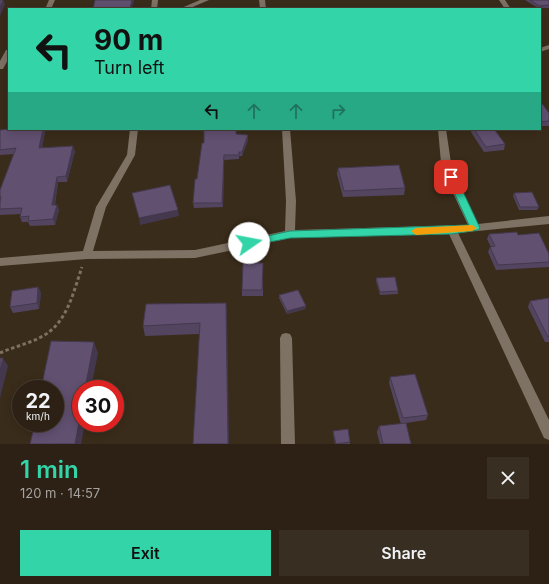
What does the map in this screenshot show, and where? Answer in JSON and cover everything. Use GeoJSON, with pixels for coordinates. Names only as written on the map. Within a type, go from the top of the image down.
{"type":"FeatureCollection","features":[{"type":"Feature","properties":{"kind":"street"},"geometry":{"type":"LineString","coordinates":[[185,8],[206,0]]}},
{"type":"Feature","properties":{"kind":"street"},"geometry":{"type":"LineString","coordinates":[[3,64],[8,54]]}},
{"type":"Feature","properties":{"kind":"street"},"geometry":{"type":"LineString","coordinates":[[87,255],[101,207],[131,155],[134,130]]}},
{"type":"Feature","properties":{"kind":"street"},"geometry":{"type":"LineString","coordinates":[[286,130],[291,201],[290,234]]}},
{"type":"Feature","properties":{"kind":"street"},"geometry":{"type":"LineString","coordinates":[[442,130],[446,163],[457,191],[475,228]]}},
{"type":"Feature","properties":{"kind":"street"},"geometry":{"type":"LineString","coordinates":[[0,262],[87,255],[195,254],[290,234],[452,230],[549,220]]}},
{"type":"Feature","properties":{"kind":"street"},"geometry":{"type":"LineString","coordinates":[[452,230],[549,434]]}},
{"type":"Feature","properties":{"kind":"street"},"geometry":{"type":"LineString","coordinates":[[286,338],[288,444]]}},
{"type":"Feature","properties":{"kind":"path"},"geometry":{"type":"LineString","coordinates":[[0,353],[46,334],[60,322],[70,304],[87,255]]}},
{"type":"Feature","properties":{"kind":"building"},"geometry":{"type":"Polygon","coordinates":[[[0,0],[3,0],[0,8],[0,0]]]}},
{"type":"Feature","properties":{"kind":"building"},"geometry":{"type":"Polygon","coordinates":[[[95,0],[132,0],[130,8],[93,8],[95,0]]]}},
{"type":"Feature","properties":{"kind":"building"},"geometry":{"type":"Polygon","coordinates":[[[530,0],[549,0],[549,5],[539,6],[530,0]]]}},
{"type":"Feature","properties":{"kind":"building"},"geometry":{"type":"Polygon","coordinates":[[[541,102],[549,113],[549,121],[541,122],[541,102]]]}},
{"type":"Feature","properties":{"kind":"building"},"geometry":{"type":"Polygon","coordinates":[[[0,130],[43,130],[39,148],[73,146],[66,176],[57,177],[52,205],[57,205],[53,219],[28,221],[29,216],[20,217],[22,208],[0,209],[0,190],[16,148],[0,150],[0,130]]]}},
{"type":"Feature","properties":{"kind":"building"},"geometry":{"type":"Polygon","coordinates":[[[204,130],[236,130],[236,134],[248,135],[242,152],[239,152],[239,155],[224,155],[222,203],[193,203],[195,179],[197,179],[202,143],[204,143],[204,130]]]}},
{"type":"Feature","properties":{"kind":"building"},"geometry":{"type":"Polygon","coordinates":[[[475,130],[495,130],[505,144],[486,147],[475,130]]]}},
{"type":"Feature","properties":{"kind":"building"},"geometry":{"type":"Polygon","coordinates":[[[399,165],[405,188],[344,191],[338,168],[399,165]]]}},
{"type":"Feature","properties":{"kind":"building"},"geometry":{"type":"Polygon","coordinates":[[[170,185],[178,210],[139,218],[132,193],[170,185]]]}},
{"type":"Feature","properties":{"kind":"building"},"geometry":{"type":"Polygon","coordinates":[[[532,192],[539,207],[520,207],[514,193],[532,192]]]}},
{"type":"Feature","properties":{"kind":"building"},"geometry":{"type":"Polygon","coordinates":[[[517,232],[518,235],[539,233],[549,254],[549,262],[498,265],[490,247],[495,246],[489,234],[517,232]]]}},
{"type":"Feature","properties":{"kind":"building"},"geometry":{"type":"Polygon","coordinates":[[[243,263],[263,263],[262,290],[242,290],[243,263]]]}},
{"type":"Feature","properties":{"kind":"building"},"geometry":{"type":"Polygon","coordinates":[[[395,277],[398,291],[380,292],[376,278],[395,277]]]}},
{"type":"Feature","properties":{"kind":"building"},"geometry":{"type":"Polygon","coordinates":[[[38,287],[37,303],[10,307],[12,291],[38,287]]]}},
{"type":"Feature","properties":{"kind":"building"},"geometry":{"type":"Polygon","coordinates":[[[298,290],[306,306],[287,311],[279,295],[298,290]]]}},
{"type":"Feature","properties":{"kind":"building"},"geometry":{"type":"Polygon","coordinates":[[[549,298],[549,336],[548,337],[530,301],[549,298]]]}},
{"type":"Feature","properties":{"kind":"building"},"geometry":{"type":"Polygon","coordinates":[[[226,303],[228,444],[193,444],[200,323],[143,326],[146,304],[226,303]]]}},
{"type":"Feature","properties":{"kind":"building"},"geometry":{"type":"Polygon","coordinates":[[[51,341],[94,342],[87,380],[72,380],[72,432],[77,432],[75,444],[30,444],[33,432],[64,432],[64,380],[43,380],[51,341]]]}},
{"type":"Feature","properties":{"kind":"building"},"geometry":{"type":"Polygon","coordinates":[[[0,358],[3,358],[0,371],[0,358]]]}},
{"type":"Feature","properties":{"kind":"building"},"geometry":{"type":"Polygon","coordinates":[[[415,374],[428,415],[403,418],[390,377],[415,374]]]}},
{"type":"Feature","properties":{"kind":"building"},"geometry":{"type":"Polygon","coordinates":[[[406,423],[411,444],[383,444],[379,426],[406,423]]]}},
{"type":"Feature","properties":{"kind":"building"},"geometry":{"type":"Polygon","coordinates":[[[348,429],[350,442],[336,444],[333,431],[348,429]]]}},
{"type":"Feature","properties":{"kind":"slow traffic"},"geometry":{"type":"LineString","coordinates":[[416,231],[472,228]]}},
{"type":"Feature","properties":{"kind":"route"},"geometry":{"type":"LineString","coordinates":[[249,243],[290,234],[452,230],[475,228],[451,177]]}}]}
